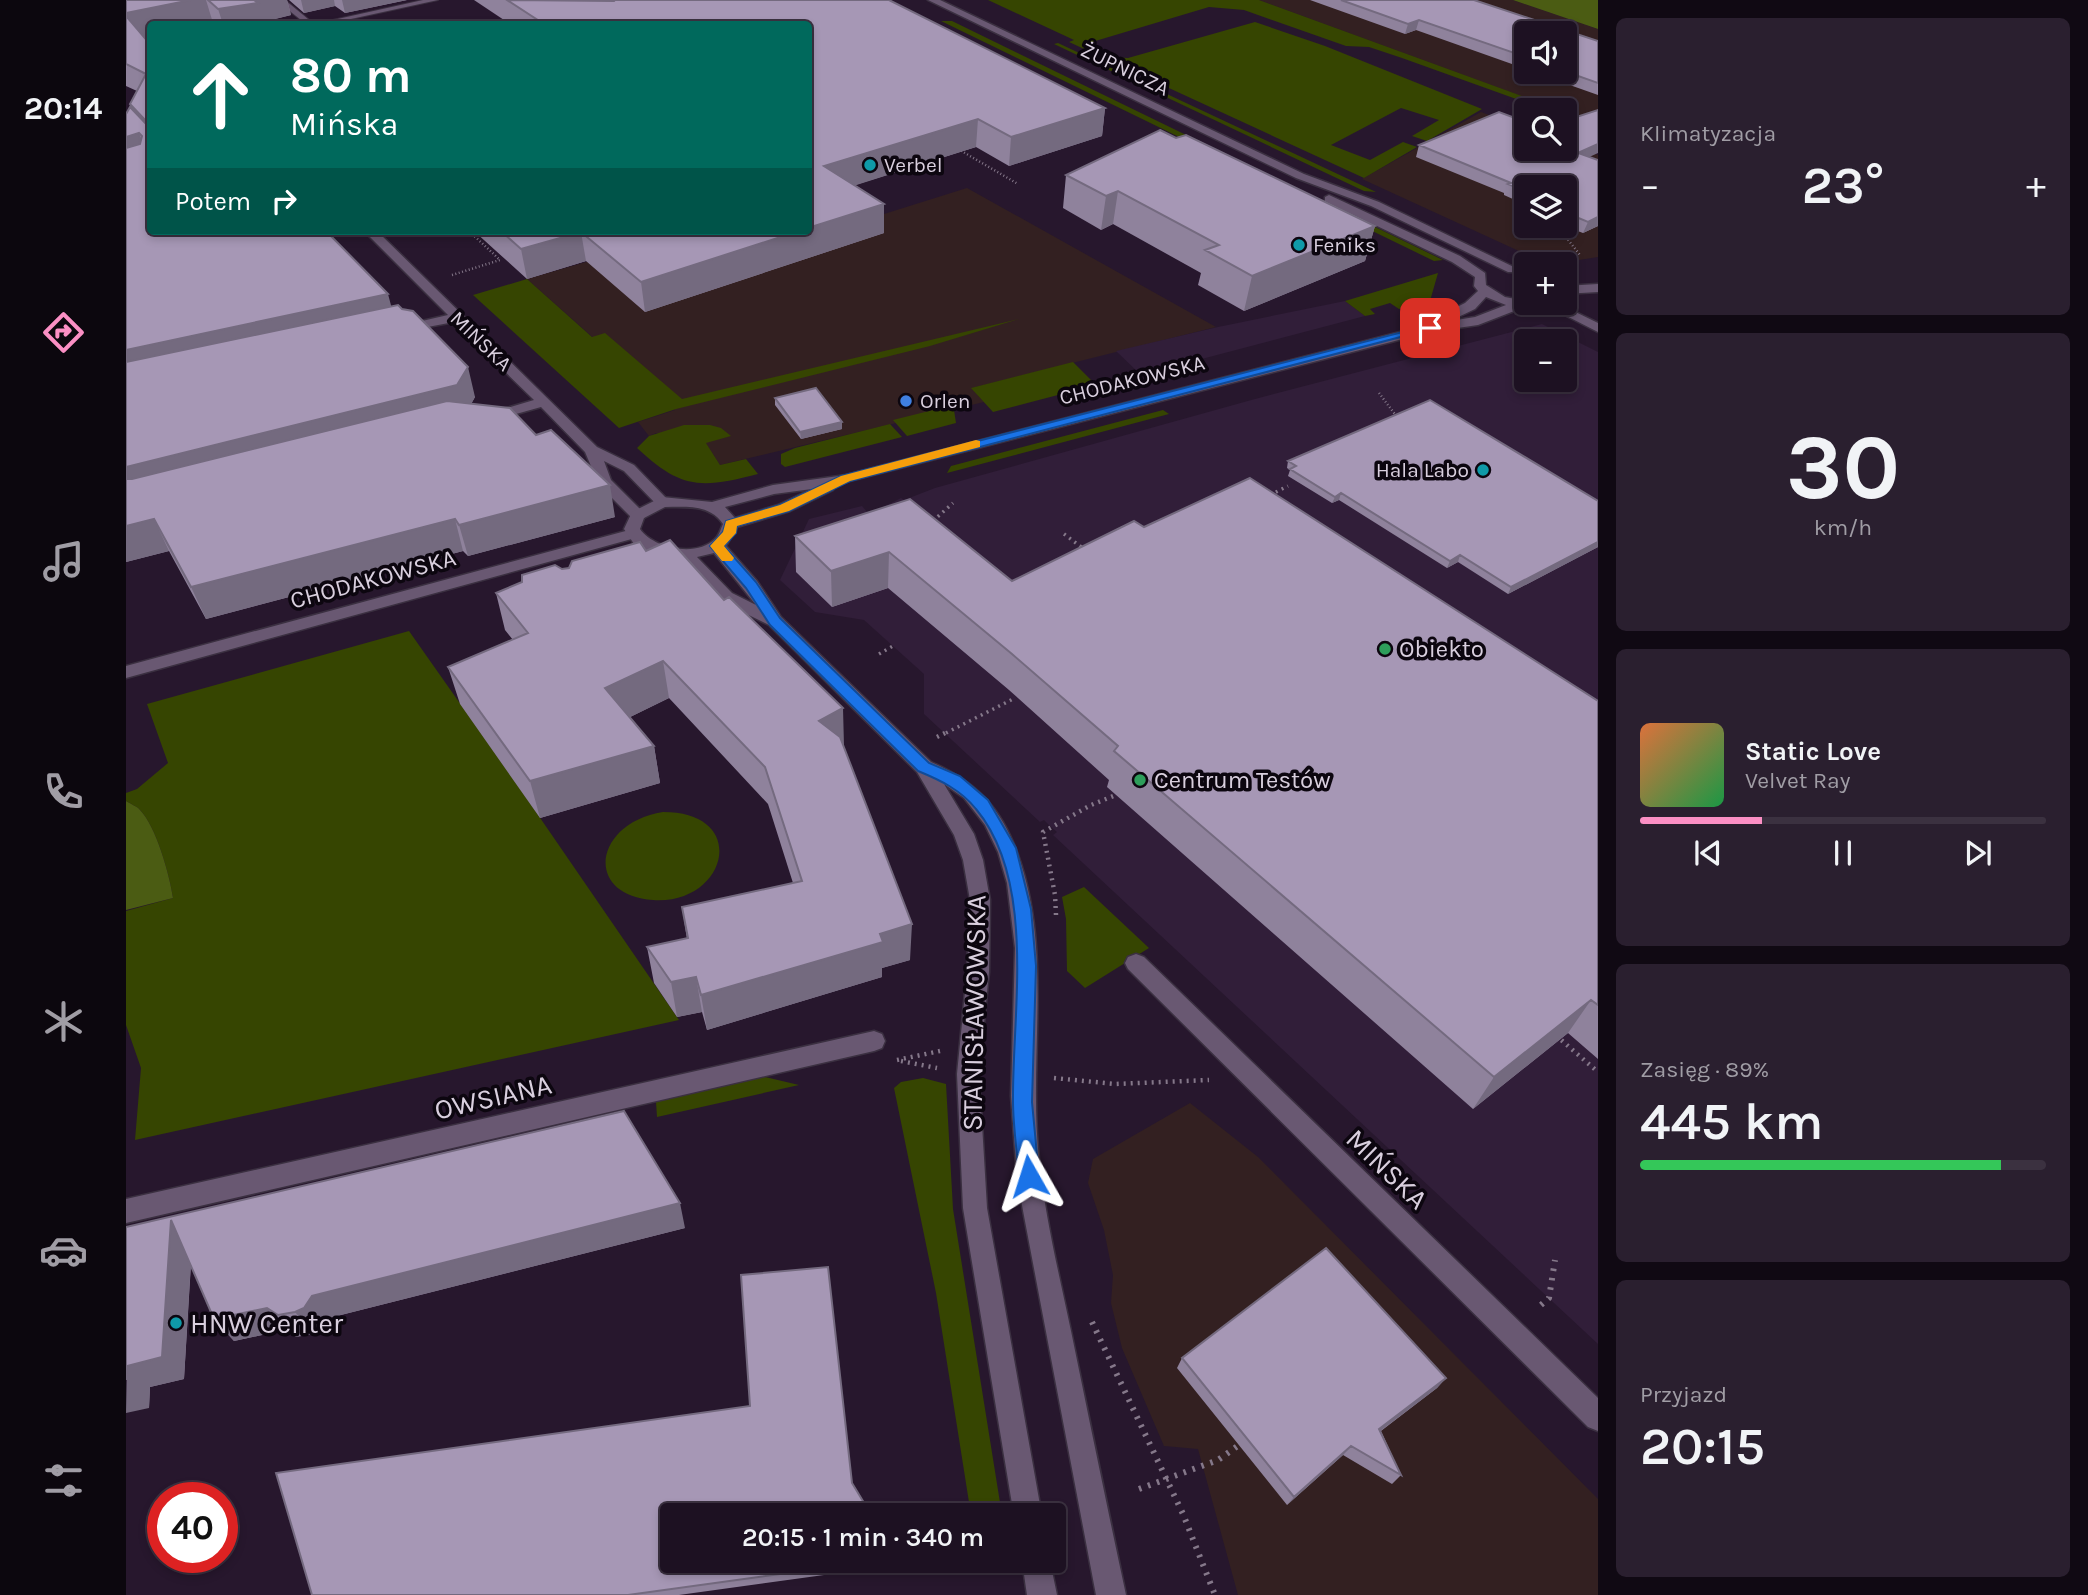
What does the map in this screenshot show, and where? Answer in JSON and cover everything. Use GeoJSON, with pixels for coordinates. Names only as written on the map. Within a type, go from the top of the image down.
{"type":"FeatureCollection","features":[{"type":"Feature","properties":{"kind":"street","name":"ŻUPNICZA"},"geometry":{"type":"LineString","coordinates":[[933,0],[1300,176],[1375,204],[1512,269]]}},
{"type":"Feature","properties":{"kind":"street","name":"ŻUPNICZA"},"geometry":{"type":"LineString","coordinates":[[1300,176],[1319,194],[1456,259],[1481,276]]}},
{"type":"Feature","properties":{"kind":"street","name":"MIŃSKA"},"geometry":{"type":"LineString","coordinates":[[374,235],[592,450],[629,468],[662,502]]}},
{"type":"Feature","properties":{"kind":"street"},"geometry":{"type":"LineString","coordinates":[[1512,269],[1493,270],[1481,276],[1480,286],[1502,300],[1514,303]]}},
{"type":"Feature","properties":{"kind":"street"},"geometry":{"type":"LineString","coordinates":[[1577,276],[1598,275]]}},
{"type":"Feature","properties":{"kind":"street"},"geometry":{"type":"LineString","coordinates":[[1577,289],[1598,288]]}},
{"type":"Feature","properties":{"kind":"street","name":"CHODAKOWSKA"},"geometry":{"type":"LineString","coordinates":[[1430,328],[1470,306],[1485,291]]}},
{"type":"Feature","properties":{"kind":"street"},"geometry":{"type":"LineString","coordinates":[[1577,304],[1598,313]]}},
{"type":"Feature","properties":{"kind":"street","name":"CHODAKOWSKA"},"geometry":{"type":"LineString","coordinates":[[713,506],[773,490],[846,479],[1430,328],[1478,321],[1514,307]]}},
{"type":"Feature","properties":{"kind":"street"},"geometry":{"type":"LineString","coordinates":[[1570,315],[1598,328]]}},
{"type":"Feature","properties":{"kind":"street"},"geometry":{"type":"LineString","coordinates":[[382,334],[457,317]]}},
{"type":"Feature","properties":{"kind":"street"},"geometry":{"type":"LineString","coordinates":[[478,420],[544,402]]}},
{"type":"Feature","properties":{"kind":"street","name":"MIŃSKA"},"geometry":{"type":"LineString","coordinates":[[592,450],[604,482],[638,515]]}},
{"type":"Feature","properties":{"kind":"street","name":"CHODAKOWSKA"},"geometry":{"type":"LineString","coordinates":[[731,524],[785,508],[846,479]]}},
{"type":"Feature","properties":{"kind":"street"},"geometry":{"type":"LineString","coordinates":[[662,502],[713,506],[727,516],[731,524],[729,533],[717,546],[683,554],[651,549],[639,543],[633,534],[632,524],[638,515],[662,502]]}},
{"type":"Feature","properties":{"kind":"street","name":"CHODAKOWSKA"},"geometry":{"type":"LineString","coordinates":[[126,672],[553,564],[633,534]]}},
{"type":"Feature","properties":{"kind":"street"},"geometry":{"type":"LineString","coordinates":[[717,546],[751,585],[775,621],[924,767]]}},
{"type":"Feature","properties":{"kind":"street"},"geometry":{"type":"LineString","coordinates":[[683,554],[726,597],[775,621]]}},
{"type":"Feature","properties":{"kind":"street","name":"STANISŁAWOWSKA"},"geometry":{"type":"LineString","coordinates":[[924,767],[964,834],[973,860],[980,901],[978,972],[968,1074],[975,1208],[1026,1503]]}},
{"type":"Feature","properties":{"kind":"street","name":"STANISŁAWOWSKA"},"geometry":{"type":"LineString","coordinates":[[924,767],[955,780],[982,804],[1008,848],[1023,909],[1027,966],[1023,1102],[1028,1171],[1111,1595]]}},
{"type":"Feature","properties":{"kind":"street","name":"MIŃSKA"},"geometry":{"type":"LineString","coordinates":[[1136,963],[1598,1417]]}},
{"type":"Feature","properties":{"kind":"street","name":"OWSIANA"},"geometry":{"type":"LineString","coordinates":[[126,1211],[874,1041]]}},
{"type":"Feature","properties":{"kind":"street"},"geometry":{"type":"LineString","coordinates":[[1038,1573],[1042,1595]]}},
{"type":"Feature","properties":{"kind":"lane"},"geometry":{"type":"LineString","coordinates":[[280,0],[306,21]]}},
{"type":"Feature","properties":{"kind":"lane"},"geometry":{"type":"LineString","coordinates":[[333,21],[434,0]]}},
{"type":"Feature","properties":{"kind":"path"},"geometry":{"type":"LineString","coordinates":[[948,144],[1018,184]]}},
{"type":"Feature","properties":{"kind":"path"},"geometry":{"type":"LineString","coordinates":[[447,276],[500,260],[473,235]]}},
{"type":"Feature","properties":{"kind":"path"},"geometry":{"type":"LineString","coordinates":[[1567,238],[1580,255]]}},
{"type":"Feature","properties":{"kind":"path"},"geometry":{"type":"LineString","coordinates":[[1379,393],[1393,414],[1400,419]]}},
{"type":"Feature","properties":{"kind":"path"},"geometry":{"type":"LineString","coordinates":[[1266,497],[1288,486]]}},
{"type":"Feature","properties":{"kind":"path"},"geometry":{"type":"LineString","coordinates":[[932,523],[953,503]]}},
{"type":"Feature","properties":{"kind":"path"},"geometry":{"type":"LineString","coordinates":[[1064,534],[1092,555]]}},
{"type":"Feature","properties":{"kind":"path"},"geometry":{"type":"LineString","coordinates":[[879,654],[893,646]]}},
{"type":"Feature","properties":{"kind":"path"},"geometry":{"type":"LineString","coordinates":[[937,737],[1015,698]]}},
{"type":"Feature","properties":{"kind":"path"},"geometry":{"type":"LineString","coordinates":[[1044,832],[1091,805],[1116,795]]}},
{"type":"Feature","properties":{"kind":"path"},"geometry":{"type":"LineString","coordinates":[[1558,1026],[1560,1039],[1598,1072]]}},
{"type":"Feature","properties":{"kind":"path"},"geometry":{"type":"LineString","coordinates":[[1541,1305],[1549,1298],[1555,1260]]}},
{"type":"Feature","properties":{"kind":"path"},"geometry":{"type":"LineString","coordinates":[[1089,1316],[1166,1479],[1215,1595]]}},
{"type":"Feature","properties":{"kind":"path"},"geometry":{"type":"LineString","coordinates":[[1139,1489],[1218,1460],[1239,1444]]}},
{"type":"Feature","properties":{"kind":"shaded area"},"geometry":{"type":"Polygon","coordinates":[[[1259,0],[1513,0],[1575,21],[1514,21],[1514,84],[1577,84],[1577,22],[1598,29],[1598,124],[1577,116],[1577,98],[1527,98],[1259,0]]]}},
{"type":"Feature","properties":{"kind":"shaded area"},"geometry":{"type":"Polygon","coordinates":[[[1481,112],[1504,121],[1514,134],[1514,161],[1577,161],[1577,147],[1598,155],[1598,257],[1579,260],[1577,252],[1521,252],[1362,179],[1481,112]]]}},
{"type":"Feature","properties":{"kind":"shaded area"},"geometry":{"type":"Polygon","coordinates":[[[967,188],[1216,327],[972,388],[984,402],[720,465],[705,442],[730,436],[656,433],[649,436],[638,422],[675,410],[527,279],[680,235],[812,235],[812,230],[865,220],[967,188]]]}},
{"type":"Feature","properties":{"kind":"shaded area"},"geometry":{"type":"Polygon","coordinates":[[[1345,301],[1365,316],[1141,375],[1116,351],[1218,327],[1345,301]]]}},
{"type":"Feature","properties":{"kind":"shaded area"},"geometry":{"type":"Polygon","coordinates":[[[1542,324],[1552,329],[1523,329],[1542,324]]]}},
{"type":"Feature","properties":{"kind":"shaded area"},"geometry":{"type":"Polygon","coordinates":[[[1514,331],[1514,392],[1577,392],[1577,342],[1598,352],[1598,1344],[1053,835],[1057,832],[1044,820],[1040,822],[924,714],[924,674],[864,620],[815,612],[780,580],[809,519],[862,506],[869,514],[901,498],[904,500],[935,488],[1255,399],[1514,331]]]}},
{"type":"Feature","properties":{"kind":"shaded area"},"geometry":{"type":"Polygon","coordinates":[[[1190,1103],[1258,1157],[1598,1499],[1598,1595],[1238,1595],[1198,1449],[1164,1446],[1122,1348],[1111,1303],[1113,1275],[1104,1230],[1088,1183],[1093,1159],[1190,1103]]]}},
{"type":"Feature","properties":{"kind":"green space"},"geometry":{"type":"Polygon","coordinates":[[[988,0],[1259,0],[1527,98],[1514,98],[1369,47],[1346,46],[1244,10],[1209,7],[1092,42],[1092,46],[1110,57],[1128,58],[1255,22],[1325,46],[1482,109],[1427,141],[1412,136],[1439,120],[1401,108],[1331,145],[1370,160],[1403,142],[1417,147],[1364,178],[1069,42],[1074,40],[988,0]]]}},
{"type":"Feature","properties":{"kind":"green space"},"geometry":{"type":"Polygon","coordinates":[[[1513,0],[1598,0],[1598,29],[1513,0]]]}},
{"type":"Feature","properties":{"kind":"green space"},"geometry":{"type":"Polygon","coordinates":[[[941,21],[952,21],[1443,260],[1434,261],[941,21]]]}},
{"type":"Feature","properties":{"kind":"green space"},"geometry":{"type":"Polygon","coordinates":[[[1058,43],[1376,192],[1364,191],[1054,44],[1058,43]]]}},
{"type":"Feature","properties":{"kind":"green space"},"geometry":{"type":"Polygon","coordinates":[[[1438,273],[1430,301],[1399,309],[1390,303],[1370,309],[1375,314],[1365,316],[1345,301],[1438,273]]]}},
{"type":"Feature","properties":{"kind":"green space"},"geometry":{"type":"Polygon","coordinates":[[[527,279],[592,337],[605,333],[682,399],[1019,319],[930,346],[676,409],[619,428],[473,295],[527,279]]]}},
{"type":"Feature","properties":{"kind":"green space"},"geometry":{"type":"Polygon","coordinates":[[[1073,362],[1096,385],[993,412],[971,388],[1073,362]]]}},
{"type":"Feature","properties":{"kind":"green space"},"geometry":{"type":"Polygon","coordinates":[[[945,407],[954,410],[956,423],[907,436],[893,420],[945,407]]]}},
{"type":"Feature","properties":{"kind":"green space"},"geometry":{"type":"Polygon","coordinates":[[[1163,410],[1169,414],[947,473],[951,466],[1163,410]]]}},
{"type":"Feature","properties":{"kind":"green space"},"geometry":{"type":"Polygon","coordinates":[[[890,424],[902,437],[785,467],[781,464],[781,454],[795,448],[890,424]]]}},
{"type":"Feature","properties":{"kind":"green space"},"geometry":{"type":"Polygon","coordinates":[[[684,425],[710,425],[721,428],[731,436],[706,443],[720,465],[746,459],[758,474],[721,482],[692,482],[666,471],[637,448],[649,436],[684,425]]]}},
{"type":"Feature","properties":{"kind":"green space"},"geometry":{"type":"Polygon","coordinates":[[[409,631],[679,1020],[135,1140],[141,1068],[126,1025],[126,911],[173,898],[157,839],[146,817],[126,801],[126,793],[137,789],[168,763],[147,704],[409,631]]]}},
{"type":"Feature","properties":{"kind":"green space"},"geometry":{"type":"Polygon","coordinates":[[[126,801],[146,817],[157,839],[173,898],[126,910],[126,801]]]}},
{"type":"Feature","properties":{"kind":"green space"},"geometry":{"type":"Polygon","coordinates":[[[663,812],[691,816],[709,826],[718,841],[719,858],[712,874],[698,888],[678,898],[653,900],[631,895],[615,886],[607,873],[606,858],[611,843],[622,830],[640,819],[663,812]]]}},
{"type":"Feature","properties":{"kind":"green space"},"geometry":{"type":"Polygon","coordinates":[[[1084,887],[1149,948],[1085,988],[1067,971],[1066,919],[1062,897],[1084,887]]]}},
{"type":"Feature","properties":{"kind":"green space"},"geometry":{"type":"Polygon","coordinates":[[[761,1076],[799,1085],[657,1117],[656,1102],[660,1098],[761,1076]]]}},
{"type":"Feature","properties":{"kind":"green space"},"geometry":{"type":"Polygon","coordinates":[[[923,1078],[946,1084],[953,1209],[1000,1503],[969,1503],[936,1293],[894,1088],[901,1082],[923,1078]]]}},
{"type":"Feature","properties":{"kind":"building"},"geometry":{"type":"Polygon","coordinates":[[[126,0],[191,0],[126,13],[126,0]]]}},
{"type":"Feature","properties":{"kind":"building"},"geometry":{"type":"Polygon","coordinates":[[[208,0],[254,0],[258,3],[218,9],[208,0]]]}},
{"type":"Feature","properties":{"kind":"building"},"geometry":{"type":"Polygon","coordinates":[[[507,0],[889,0],[1105,108],[1011,137],[978,119],[824,166],[884,204],[812,227],[812,21],[539,21],[507,0]]]}},
{"type":"Feature","properties":{"kind":"building"},"geometry":{"type":"Polygon","coordinates":[[[1341,0],[1474,0],[1538,21],[1514,21],[1514,53],[1419,20],[1408,24],[1341,0]]]}},
{"type":"Feature","properties":{"kind":"building"},"geometry":{"type":"Polygon","coordinates":[[[126,16],[147,40],[147,121],[130,104],[146,74],[126,64],[126,16]]]}},
{"type":"Feature","properties":{"kind":"building"},"geometry":{"type":"Polygon","coordinates":[[[1577,34],[1598,41],[1598,83],[1577,76],[1577,34]]]}},
{"type":"Feature","properties":{"kind":"building"},"geometry":{"type":"Polygon","coordinates":[[[130,107],[147,125],[147,235],[330,235],[388,294],[126,350],[126,148],[140,144],[142,136],[139,133],[126,137],[126,114],[130,107]]]}},
{"type":"Feature","properties":{"kind":"building"},"geometry":{"type":"Polygon","coordinates":[[[1598,110],[1598,144],[1578,153],[1598,160],[1598,217],[1588,222],[1577,217],[1577,175],[1514,175],[1514,186],[1419,145],[1499,112],[1514,118],[1514,161],[1577,161],[1577,117],[1598,110]]]}},
{"type":"Feature","properties":{"kind":"building"},"geometry":{"type":"Polygon","coordinates":[[[1160,130],[1176,138],[1186,135],[1375,226],[1252,276],[1205,250],[1219,245],[1118,191],[1106,196],[1066,175],[1160,130]]]}},
{"type":"Feature","properties":{"kind":"building"},"geometry":{"type":"Polygon","coordinates":[[[505,235],[570,235],[521,249],[505,235]]]}},
{"type":"Feature","properties":{"kind":"building"},"geometry":{"type":"Polygon","coordinates":[[[585,235],[787,235],[641,282],[585,235]]]}},
{"type":"Feature","properties":{"kind":"building"},"geometry":{"type":"Polygon","coordinates":[[[398,305],[402,309],[413,311],[468,367],[457,385],[126,467],[126,362],[398,305]]]}},
{"type":"Feature","properties":{"kind":"building"},"geometry":{"type":"Polygon","coordinates":[[[816,388],[842,422],[800,432],[775,398],[816,388]]]}},
{"type":"Feature","properties":{"kind":"building"},"geometry":{"type":"Polygon","coordinates":[[[1430,400],[1598,501],[1598,542],[1511,587],[1460,555],[1450,561],[1341,493],[1335,497],[1290,469],[1296,466],[1288,461],[1430,400]]]}},
{"type":"Feature","properties":{"kind":"building"},"geometry":{"type":"Polygon","coordinates":[[[447,401],[510,408],[536,435],[551,430],[610,485],[459,525],[455,519],[191,587],[154,519],[126,526],[126,479],[447,401]]]}},
{"type":"Feature","properties":{"kind":"building"},"geometry":{"type":"Polygon","coordinates":[[[1250,478],[1598,701],[1598,1005],[1591,1000],[1494,1077],[1114,751],[1118,746],[1012,654],[889,552],[831,571],[795,536],[910,499],[1012,581],[1134,521],[1144,527],[1250,478]]]}},
{"type":"Feature","properties":{"kind":"building"},"geometry":{"type":"Polygon","coordinates":[[[670,540],[724,600],[729,597],[843,708],[819,721],[840,737],[912,924],[880,934],[883,942],[701,995],[696,977],[671,982],[647,947],[688,938],[682,907],[802,881],[765,767],[663,661],[605,688],[654,746],[530,781],[448,667],[528,633],[496,593],[522,582],[522,575],[555,565],[562,569],[569,568],[572,561],[640,542],[646,551],[670,540]]]}},
{"type":"Feature","properties":{"kind":"building"},"geometry":{"type":"Polygon","coordinates":[[[624,1111],[680,1203],[312,1296],[304,1308],[295,1312],[278,1315],[267,1308],[214,1319],[171,1220],[162,1357],[127,1366],[126,1380],[126,1227],[624,1111]]]}},
{"type":"Feature","properties":{"kind":"building"},"geometry":{"type":"Polygon","coordinates":[[[1326,1248],[1446,1378],[1379,1429],[1401,1475],[1351,1446],[1294,1497],[1182,1358],[1326,1248]]]}},
{"type":"Feature","properties":{"kind":"building"},"geometry":{"type":"Polygon","coordinates":[[[828,1267],[852,1483],[864,1503],[660,1503],[660,1573],[788,1573],[628,1595],[312,1595],[276,1473],[750,1406],[741,1275],[828,1267]]]}},
{"type":"Feature","properties":{"kind":"slow traffic"},"geometry":{"type":"LineString","coordinates":[[727,558],[717,546],[729,533],[731,524],[785,508],[846,479],[976,444]]}},
{"type":"Feature","properties":{"kind":"place","name":"Verbel"},"geometry":{"type":"Point","coordinates":[870,165]}},
{"type":"Feature","properties":{"kind":"place","name":"Feniks"},"geometry":{"type":"Point","coordinates":[1299,245]}},
{"type":"Feature","properties":{"kind":"place","name":"Orlen"},"geometry":{"type":"Point","coordinates":[906,401]}},
{"type":"Feature","properties":{"kind":"place","name":"Hala Labo"},"geometry":{"type":"Point","coordinates":[1483,470]}},
{"type":"Feature","properties":{"kind":"place","name":"Obiekto"},"geometry":{"type":"Point","coordinates":[1385,649]}},
{"type":"Feature","properties":{"kind":"place","name":"Centrum Testów"},"geometry":{"type":"Point","coordinates":[1140,780]}},
{"type":"Feature","properties":{"kind":"place","name":"HNW Center"},"geometry":{"type":"Point","coordinates":[176,1323]}},
{"type":"Feature","properties":{"kind":"route"},"geometry":{"type":"LineString","coordinates":[[1029,1176],[1023,1102],[1027,966],[1023,909],[1008,848],[982,804],[955,780],[924,767],[775,621],[751,585],[717,546],[729,533],[731,524],[785,508],[846,479],[1430,328]]}}]}
